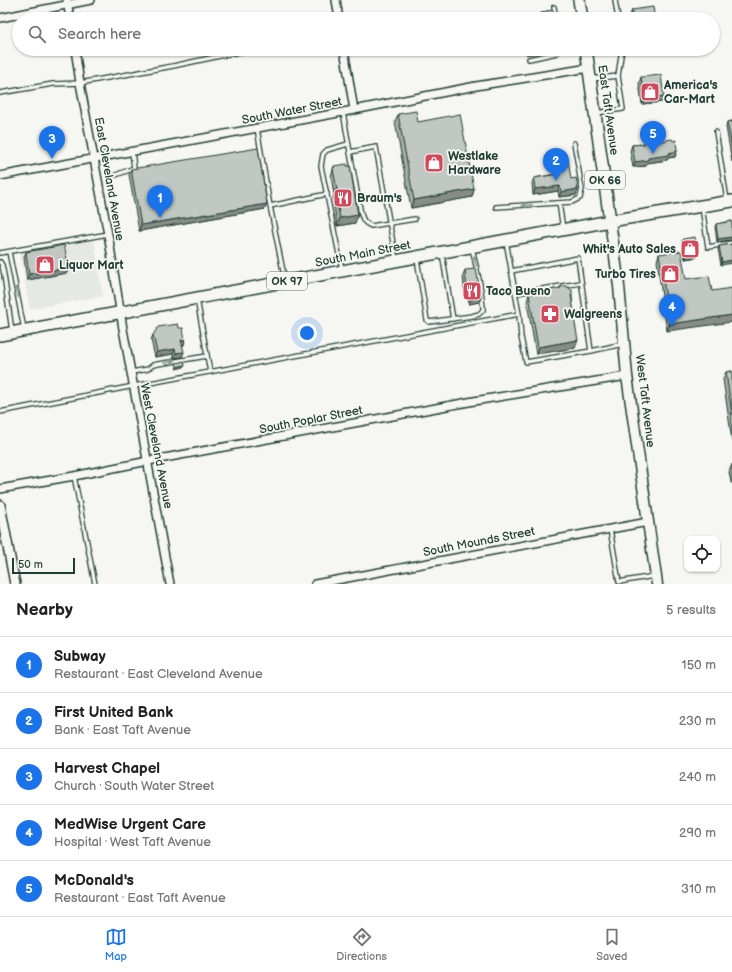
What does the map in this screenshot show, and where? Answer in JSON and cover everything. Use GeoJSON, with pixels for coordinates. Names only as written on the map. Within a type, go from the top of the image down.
{"type":"FeatureCollection","features":[{"type":"Feature","properties":{"kind":"main road"},"geometry":{"type":"LineString","coordinates":[[579,0],[581,12]]}},
{"type":"Feature","properties":{"kind":"main road","name":"East Taft Avenue"},"geometry":{"type":"LineString","coordinates":[[587,56],[610,221]]}},
{"type":"Feature","properties":{"kind":"main road","name":"South Main Street"},"geometry":{"type":"LineString","coordinates":[[0,335],[610,221],[730,202]]}},
{"type":"Feature","properties":{"kind":"main road","name":"West Taft Avenue"},"geometry":{"type":"LineString","coordinates":[[610,221],[619,286],[627,376],[656,580]]}},
{"type":"Feature","properties":{"kind":"street"},"geometry":{"type":"LineString","coordinates":[[26,12],[68,2],[91,0]]}},
{"type":"Feature","properties":{"kind":"street"},"geometry":{"type":"LineString","coordinates":[[336,0],[339,12]]}},
{"type":"Feature","properties":{"kind":"street"},"geometry":{"type":"LineString","coordinates":[[68,2],[69,12]]}},
{"type":"Feature","properties":{"kind":"street"},"geometry":{"type":"LineString","coordinates":[[0,18],[12,15]]}},
{"type":"Feature","properties":{"kind":"street","name":"East Cleveland Avenue"},"geometry":{"type":"LineString","coordinates":[[76,56],[118,292],[120,312]]}},
{"type":"Feature","properties":{"kind":"street"},"geometry":{"type":"LineString","coordinates":[[345,56],[354,110]]}},
{"type":"Feature","properties":{"kind":"street","name":"South Water Street"},"geometry":{"type":"LineString","coordinates":[[0,176],[476,86],[589,68]]}},
{"type":"Feature","properties":{"kind":"street","name":"West Cleveland Avenue"},"geometry":{"type":"LineString","coordinates":[[120,312],[170,584]]}},
{"type":"Feature","properties":{"kind":"street","name":"South Poplar Street"},"geometry":{"type":"LineString","coordinates":[[0,489],[474,401],[627,376]]}},
{"type":"Feature","properties":{"kind":"street"},"geometry":{"type":"LineString","coordinates":[[0,505],[15,584]]}},
{"type":"Feature","properties":{"kind":"street","name":"South Mounds Street"},"geometry":{"type":"LineString","coordinates":[[315,584],[648,522]]}},
{"type":"Feature","properties":{"kind":"lane"},"geometry":{"type":"LineString","coordinates":[[615,0],[617,12]]}},
{"type":"Feature","properties":{"kind":"lane"},"geometry":{"type":"LineString","coordinates":[[554,7],[555,12]]}},
{"type":"Feature","properties":{"kind":"lane"},"geometry":{"type":"LineString","coordinates":[[0,94],[53,84],[80,83],[220,56]]}},
{"type":"Feature","properties":{"kind":"lane"},"geometry":{"type":"LineString","coordinates":[[530,59],[544,56]]}},
{"type":"Feature","properties":{"kind":"lane"},"geometry":{"type":"LineString","coordinates":[[595,114],[623,110],[618,76],[621,56]]}},
{"type":"Feature","properties":{"kind":"lane"},"geometry":{"type":"LineString","coordinates":[[590,79],[618,76]]}},
{"type":"Feature","properties":{"kind":"lane"},"geometry":{"type":"LineString","coordinates":[[343,112],[363,220],[366,224],[371,226],[416,219]]}},
{"type":"Feature","properties":{"kind":"lane"},"geometry":{"type":"LineString","coordinates":[[257,128],[270,206],[286,282]]}},
{"type":"Feature","properties":{"kind":"lane"},"geometry":{"type":"LineString","coordinates":[[716,132],[730,202]]}},
{"type":"Feature","properties":{"kind":"lane"},"geometry":{"type":"LineString","coordinates":[[496,207],[572,202],[580,198],[582,189],[574,143]]}},
{"type":"Feature","properties":{"kind":"lane"},"geometry":{"type":"LineString","coordinates":[[342,271],[321,166],[323,154],[327,150],[348,144]]}},
{"type":"Feature","properties":{"kind":"lane"},"geometry":{"type":"LineString","coordinates":[[350,152],[376,147],[396,261]]}},
{"type":"Feature","properties":{"kind":"lane"},"geometry":{"type":"LineString","coordinates":[[116,175],[134,168],[132,152]]}},
{"type":"Feature","properties":{"kind":"lane"},"geometry":{"type":"LineString","coordinates":[[270,206],[327,194]]}},
{"type":"Feature","properties":{"kind":"lane"},"geometry":{"type":"LineString","coordinates":[[559,202],[563,230]]}},
{"type":"Feature","properties":{"kind":"lane"},"geometry":{"type":"LineString","coordinates":[[702,206],[708,247],[732,242]]}},
{"type":"Feature","properties":{"kind":"lane"},"geometry":{"type":"LineString","coordinates":[[0,253],[108,234]]}},
{"type":"Feature","properties":{"kind":"lane"},"geometry":{"type":"LineString","coordinates":[[506,240],[516,293],[521,337],[526,362],[625,347]]}},
{"type":"Feature","properties":{"kind":"lane"},"geometry":{"type":"LineString","coordinates":[[417,257],[428,321],[472,316],[479,314],[483,310],[483,303],[472,247]]}},
{"type":"Feature","properties":{"kind":"lane"},"geometry":{"type":"LineString","coordinates":[[9,252],[24,330]]}},
{"type":"Feature","properties":{"kind":"lane"},"geometry":{"type":"LineString","coordinates":[[442,253],[454,319]]}},
{"type":"Feature","properties":{"kind":"lane"},"geometry":{"type":"LineString","coordinates":[[511,271],[578,258],[591,351]]}},
{"type":"Feature","properties":{"kind":"lane"},"geometry":{"type":"LineString","coordinates":[[0,262],[4,275],[12,332]]}},
{"type":"Feature","properties":{"kind":"lane"},"geometry":{"type":"LineString","coordinates":[[516,293],[581,283]]}},
{"type":"Feature","properties":{"kind":"lane"},"geometry":{"type":"LineString","coordinates":[[197,298],[210,372]]}},
{"type":"Feature","properties":{"kind":"lane"},"geometry":{"type":"LineString","coordinates":[[0,412],[519,314]]}},
{"type":"Feature","properties":{"kind":"lane"},"geometry":{"type":"LineString","coordinates":[[132,372],[148,369],[153,365],[207,356]]}},
{"type":"Feature","properties":{"kind":"lane"},"geometry":{"type":"LineString","coordinates":[[74,476],[95,584]]}},
{"type":"Feature","properties":{"kind":"lane"},"geometry":{"type":"LineString","coordinates":[[610,529],[619,582],[656,580]]}},
{"type":"Feature","properties":{"kind":"shaded area"},"geometry":{"type":"Polygon","coordinates":[[[94,239],[103,296],[30,309],[20,253],[94,239]]]}},
{"type":"Feature","properties":{"kind":"building"},"geometry":{"type":"Polygon","coordinates":[[[653,7],[654,12],[632,12],[632,10],[653,7]]]}},
{"type":"Feature","properties":{"kind":"building"},"geometry":{"type":"Polygon","coordinates":[[[553,10],[553,12],[546,12],[553,10]]]}},
{"type":"Feature","properties":{"kind":"building","name":"America's Car-Mart"},"geometry":{"type":"Polygon","coordinates":[[[661,75],[664,96],[644,99],[641,77],[661,75]]]}},
{"type":"Feature","properties":{"kind":"building","name":"Westlake Hardware"},"geometry":{"type":"Polygon","coordinates":[[[416,111],[418,122],[460,114],[474,189],[414,200],[398,114],[416,111]]]}},
{"type":"Feature","properties":{"kind":"building"},"geometry":{"type":"Polygon","coordinates":[[[732,121],[732,147],[727,122],[732,121]]]}},
{"type":"Feature","properties":{"kind":"building"},"geometry":{"type":"Polygon","coordinates":[[[672,139],[673,141],[676,140],[677,151],[669,153],[669,155],[648,158],[648,160],[635,162],[632,145],[644,144],[644,142],[656,140],[656,142],[672,139]]]}},
{"type":"Feature","properties":{"kind":"building"},"geometry":{"type":"Polygon","coordinates":[[[258,148],[267,204],[141,225],[131,169],[258,148]]]}},
{"type":"Feature","properties":{"kind":"building"},"geometry":{"type":"Polygon","coordinates":[[[568,159],[571,179],[576,178],[578,189],[561,192],[560,186],[535,189],[534,178],[558,174],[556,161],[568,159]]]}},
{"type":"Feature","properties":{"kind":"building","name":"Braum's"},"geometry":{"type":"Polygon","coordinates":[[[347,164],[347,166],[350,166],[358,215],[340,218],[333,169],[334,166],[347,164]]]}},
{"type":"Feature","properties":{"kind":"building"},"geometry":{"type":"Polygon","coordinates":[[[732,221],[732,237],[718,239],[716,224],[732,221]]]}},
{"type":"Feature","properties":{"kind":"building","name":"Whit's Auto Sales"},"geometry":{"type":"Polygon","coordinates":[[[695,237],[698,255],[686,257],[683,239],[695,237]]]}},
{"type":"Feature","properties":{"kind":"building"},"geometry":{"type":"Polygon","coordinates":[[[732,244],[732,260],[722,262],[719,246],[732,244]]]}},
{"type":"Feature","properties":{"kind":"building","name":"Liquor Mart"},"geometry":{"type":"Polygon","coordinates":[[[64,245],[69,268],[29,274],[26,252],[64,245]]]}},
{"type":"Feature","properties":{"kind":"building"},"geometry":{"type":"Polygon","coordinates":[[[681,251],[686,279],[709,276],[712,291],[732,288],[732,315],[670,324],[659,254],[681,251]]]}},
{"type":"Feature","properties":{"kind":"building","name":"Taco Bueno"},"geometry":{"type":"Polygon","coordinates":[[[476,269],[481,297],[471,299],[470,290],[467,290],[465,270],[476,269]]]}},
{"type":"Feature","properties":{"kind":"building","name":"Walgreens"},"geometry":{"type":"Polygon","coordinates":[[[561,286],[566,286],[572,290],[571,295],[578,340],[538,347],[529,294],[561,288],[561,286]]]}},
{"type":"Feature","properties":{"kind":"building"},"geometry":{"type":"Polygon","coordinates":[[[178,324],[179,328],[183,328],[185,340],[181,340],[184,352],[176,353],[175,349],[157,352],[153,335],[158,327],[178,324]]]}},
{"type":"Feature","properties":{"kind":"building"},"geometry":{"type":"Polygon","coordinates":[[[184,361],[185,365],[177,367],[176,363],[184,361]]]}},
{"type":"Feature","properties":{"kind":"building"},"geometry":{"type":"Polygon","coordinates":[[[732,371],[732,415],[726,372],[732,371]]]}},
{"type":"Feature","properties":{"kind":"place","name":"America's Car-Mart"},"geometry":{"type":"Point","coordinates":[650,92]}},
{"type":"Feature","properties":{"kind":"place","name":"McDonald's"},"geometry":{"type":"Point","coordinates":[653,154]}},
{"type":"Feature","properties":{"kind":"place","name":"Harvest Chapel"},"geometry":{"type":"Point","coordinates":[52,159]}},
{"type":"Feature","properties":{"kind":"place","name":"Westlake Hardware"},"geometry":{"type":"Point","coordinates":[434,163]}},
{"type":"Feature","properties":{"kind":"place","name":"First United Bank"},"geometry":{"type":"Point","coordinates":[556,181]}},
{"type":"Feature","properties":{"kind":"place","name":"Braum's"},"geometry":{"type":"Point","coordinates":[343,198]}},
{"type":"Feature","properties":{"kind":"place","name":"Subway"},"geometry":{"type":"Point","coordinates":[160,218]}},
{"type":"Feature","properties":{"kind":"place","name":"Whit's Auto Sales"},"geometry":{"type":"Point","coordinates":[690,249]}},
{"type":"Feature","properties":{"kind":"place","name":"Liquor Mart"},"geometry":{"type":"Point","coordinates":[45,265]}},
{"type":"Feature","properties":{"kind":"place","name":"Turbo Tires"},"geometry":{"type":"Point","coordinates":[670,274]}},
{"type":"Feature","properties":{"kind":"place","name":"Taco Bueno"},"geometry":{"type":"Point","coordinates":[472,291]}},
{"type":"Feature","properties":{"kind":"place","name":"Walgreens"},"geometry":{"type":"Point","coordinates":[550,314]}},
{"type":"Feature","properties":{"kind":"place","name":"MedWise Urgent Care"},"geometry":{"type":"Point","coordinates":[672,327]}}]}
